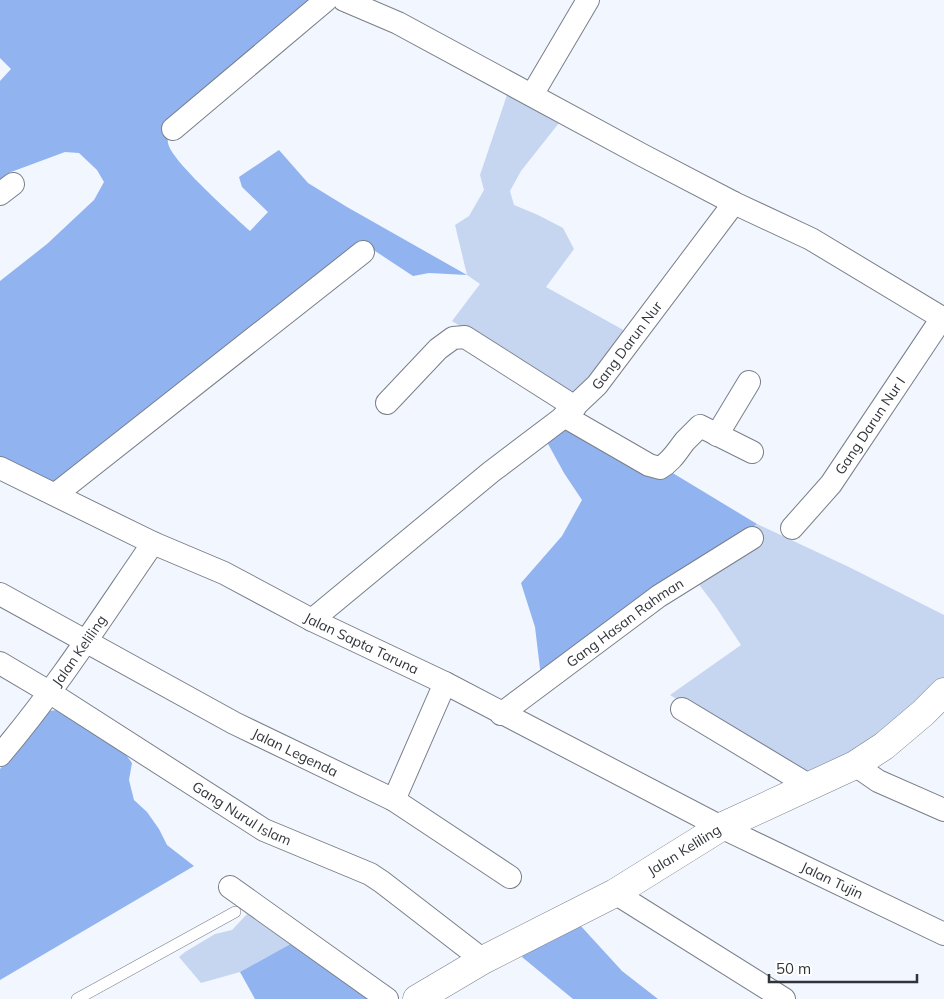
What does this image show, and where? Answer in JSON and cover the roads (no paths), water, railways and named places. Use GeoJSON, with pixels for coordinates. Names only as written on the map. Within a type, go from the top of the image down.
{"type":"FeatureCollection","features":[{"type":"Feature","properties":{"kind":"street"},"geometry":{"type":"LineString","coordinates":[[174,129],[326,0]]}},
{"type":"Feature","properties":{"kind":"street"},"geometry":{"type":"LineString","coordinates":[[344,0],[398,23],[642,156],[734,203],[811,239],[943,319]]}},
{"type":"Feature","properties":{"kind":"street"},"geometry":{"type":"LineString","coordinates":[[532,95],[588,0]]}},
{"type":"Feature","properties":{"kind":"street","name":"Gang Darun Nur"},"geometry":{"type":"LineString","coordinates":[[312,620],[491,472],[569,412],[598,385],[734,203]]}},
{"type":"Feature","properties":{"kind":"street"},"geometry":{"type":"LineString","coordinates":[[56,494],[363,252]]}},
{"type":"Feature","properties":{"kind":"street","name":"Gang Darun Nur I"},"geometry":{"type":"LineString","coordinates":[[792,528],[831,484],[943,319]]}},
{"type":"Feature","properties":{"kind":"street"},"geometry":{"type":"LineString","coordinates":[[387,403],[438,349],[453,338],[465,337],[569,412],[649,465],[660,468],[668,463],[685,441],[700,426],[752,452]]}},
{"type":"Feature","properties":{"kind":"street"},"geometry":{"type":"LineString","coordinates":[[717,435],[750,382]]}},
{"type":"Feature","properties":{"kind":"street","name":"Jalan Sapta Taruna"},"geometry":{"type":"LineString","coordinates":[[0,468],[153,543],[224,573],[312,620],[445,683],[721,827]]}},
{"type":"Feature","properties":{"kind":"street","name":"Gang Hasan Rahman"},"geometry":{"type":"LineString","coordinates":[[502,714],[658,596],[752,538]]}},
{"type":"Feature","properties":{"kind":"street","name":"Jalan Keliling"},"geometry":{"type":"LineString","coordinates":[[0,755],[50,692],[153,543]]}},
{"type":"Feature","properties":{"kind":"street","name":"Jalan Legenda"},"geometry":{"type":"LineString","coordinates":[[0,594],[234,723],[394,800],[510,877]]}},
{"type":"Feature","properties":{"kind":"street","name":"Gang Nurul Islam"},"geometry":{"type":"LineString","coordinates":[[0,663],[50,692],[264,830],[370,874],[483,960]]}},
{"type":"Feature","properties":{"kind":"street"},"geometry":{"type":"LineString","coordinates":[[394,800],[445,683]]}},
{"type":"Feature","properties":{"kind":"street","name":"Jalan Keliling"},"geometry":{"type":"LineString","coordinates":[[417,999],[483,960],[615,893],[721,827],[855,765],[884,746],[923,713],[944,692]]}},
{"type":"Feature","properties":{"kind":"street"},"geometry":{"type":"LineString","coordinates":[[682,709],[810,786]]}},
{"type":"Feature","properties":{"kind":"street"},"geometry":{"type":"LineString","coordinates":[[855,765],[878,781],[944,810]]}},
{"type":"Feature","properties":{"kind":"street","name":"Jalan Tujin"},"geometry":{"type":"LineString","coordinates":[[721,827],[944,934]]}},
{"type":"Feature","properties":{"kind":"street"},"geometry":{"type":"LineString","coordinates":[[235,912],[230,887],[387,999]]}},
{"type":"Feature","properties":{"kind":"street"},"geometry":{"type":"LineString","coordinates":[[615,893],[784,999]]}},
{"type":"Feature","properties":{"kind":"lane"},"geometry":{"type":"LineString","coordinates":[[77,999],[235,912]]}}]}
